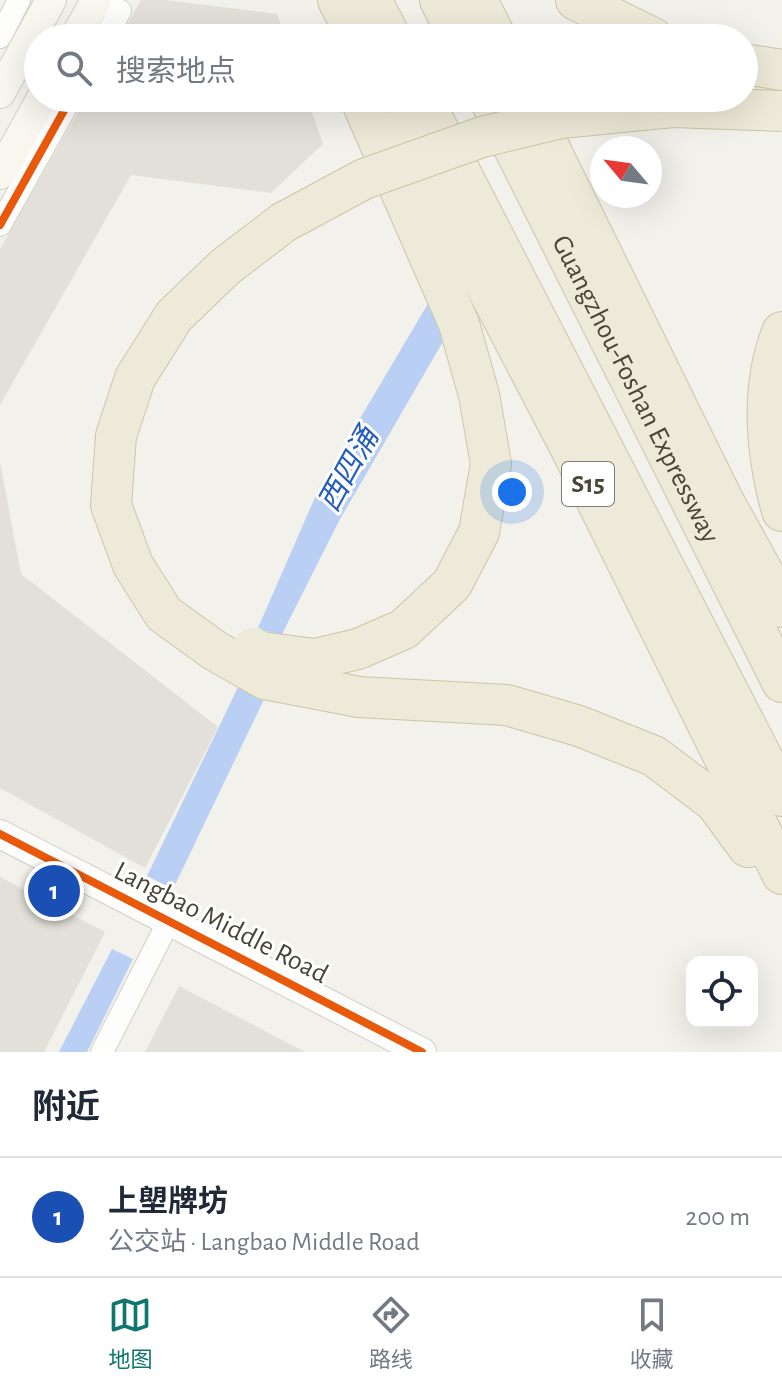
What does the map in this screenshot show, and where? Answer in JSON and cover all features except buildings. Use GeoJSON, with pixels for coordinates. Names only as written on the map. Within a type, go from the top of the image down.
{"type":"FeatureCollection","features":[{"type":"Feature","properties":{"kind":"highway"},"geometry":{"type":"LineString","coordinates":[[316,0],[327,24]]}},
{"type":"Feature","properties":{"kind":"highway"},"geometry":{"type":"LineString","coordinates":[[338,0],[350,24]]}},
{"type":"Feature","properties":{"kind":"highway"},"geometry":{"type":"LineString","coordinates":[[371,0],[384,24]]}},
{"type":"Feature","properties":{"kind":"highway"},"geometry":{"type":"LineString","coordinates":[[440,0],[452,24]]}},
{"type":"Feature","properties":{"kind":"highway"},"geometry":{"type":"LineString","coordinates":[[477,0],[489,24]]}},
{"type":"Feature","properties":{"kind":"highway"},"geometry":{"type":"LineString","coordinates":[[576,0],[625,24]]}},
{"type":"Feature","properties":{"kind":"highway"},"geometry":{"type":"LineString","coordinates":[[758,66],[782,70]]}},
{"type":"Feature","properties":{"kind":"highway"},"geometry":{"type":"LineString","coordinates":[[758,110],[782,111]]}},
{"type":"Feature","properties":{"kind":"highway"},"geometry":{"type":"LineString","coordinates":[[366,112],[401,191],[459,324],[479,395],[491,464],[479,532],[452,584],[404,629],[358,649],[315,659],[261,652],[205,621],[166,571],[141,521],[138,461],[152,402],[180,351],[232,289],[295,246],[379,199],[401,191],[453,171],[506,155],[559,144],[666,130],[782,138]]}},
{"type":"Feature","properties":{"kind":"highway","name":"S15"},"geometry":{"type":"LineString","coordinates":[[395,112],[570,447],[782,874]]}},
{"type":"Feature","properties":{"kind":"highway","name":"Guangzhou-Foshan Expressway"},"geometry":{"type":"LineString","coordinates":[[429,112],[782,796]]}},
{"type":"Feature","properties":{"kind":"highway","name":"Guangzhou-Foshan Expressway"},"geometry":{"type":"LineString","coordinates":[[496,112],[782,682]]}},
{"type":"Feature","properties":{"kind":"highway"},"geometry":{"type":"LineString","coordinates":[[532,112],[723,500],[782,607]]}},
{"type":"Feature","properties":{"kind":"highway"},"geometry":{"type":"LineString","coordinates":[[622,112],[561,118],[482,137],[364,179],[284,222],[225,267],[174,316],[135,378],[116,436],[111,505],[133,565],[164,614],[214,650],[265,679],[359,697],[507,705],[579,726],[654,756],[715,802],[782,898]]}},
{"type":"Feature","properties":{"kind":"highway"},"geometry":{"type":"LineString","coordinates":[[782,332],[769,388],[768,445],[782,511]]}},
{"type":"Feature","properties":{"kind":"main road"},"geometry":{"type":"LineString","coordinates":[[38,24],[51,0]]}},
{"type":"Feature","properties":{"kind":"main road"},"geometry":{"type":"LineString","coordinates":[[83,24],[98,0]]}},
{"type":"Feature","properties":{"kind":"main road"},"geometry":{"type":"LineString","coordinates":[[0,93],[24,49]]}},
{"type":"Feature","properties":{"kind":"main road"},"geometry":{"type":"LineString","coordinates":[[0,174],[34,112]]}},
{"type":"Feature","properties":{"kind":"street"},"geometry":{"type":"LineString","coordinates":[[0,37],[19,0]]}},
{"type":"Feature","properties":{"kind":"street"},"geometry":{"type":"LineString","coordinates":[[98,0],[120,11],[113,24]]}},
{"type":"Feature","properties":{"kind":"street"},"geometry":{"type":"LineString","coordinates":[[0,225],[63,112]]}},
{"type":"Feature","properties":{"kind":"street","name":"Langbao Middle Road"},"geometry":{"type":"LineString","coordinates":[[0,834],[422,1052]]}},
{"type":"Feature","properties":{"kind":"street"},"geometry":{"type":"LineString","coordinates":[[102,1052],[169,921]]}},
{"type":"Feature","properties":{"kind":"shaded area"},"geometry":{"type":"Polygon","coordinates":[[[141,0],[166,0],[277,14],[280,24],[128,24],[141,0]]]}},
{"type":"Feature","properties":{"kind":"shaded area"},"geometry":{"type":"Polygon","coordinates":[[[78,112],[312,112],[323,144],[271,193],[131,175],[0,405],[0,249],[78,112]]]}},
{"type":"Feature","properties":{"kind":"shaded area"},"geometry":{"type":"Polygon","coordinates":[[[0,462],[21,574],[218,727],[145,868],[0,788],[0,462]]]}},
{"type":"Feature","properties":{"kind":"shaded area"},"geometry":{"type":"Polygon","coordinates":[[[0,877],[105,932],[44,1052],[0,1052],[0,877]]]}},
{"type":"Feature","properties":{"kind":"shaded area"},"geometry":{"type":"Polygon","coordinates":[[[179,986],[305,1052],[145,1052],[179,986]]]}},
{"type":"Feature","properties":{"kind":"water","name":"西四涌"},"geometry":{"type":"Polygon","coordinates":[[[432,297],[449,331],[339,521],[281,636],[258,628],[320,486],[432,297]]]}},
{"type":"Feature","properties":{"kind":"water"},"geometry":{"type":"Polygon","coordinates":[[[240,683],[268,691],[173,889],[147,876],[240,683]]]}},
{"type":"Feature","properties":{"kind":"water"},"geometry":{"type":"Polygon","coordinates":[[[112,949],[133,959],[87,1052],[59,1052],[112,949]]]}},
{"type":"Feature","properties":{"kind":"cycle path"},"geometry":{"type":"LineString","coordinates":[[0,225],[63,112]]}},
{"type":"Feature","properties":{"kind":"cycle path"},"geometry":{"type":"LineString","coordinates":[[0,834],[422,1052]]}},
{"type":"Feature","properties":{"kind":"place","name":"上塱牌坊"},"geometry":{"type":"Point","coordinates":[54,891]}}]}
